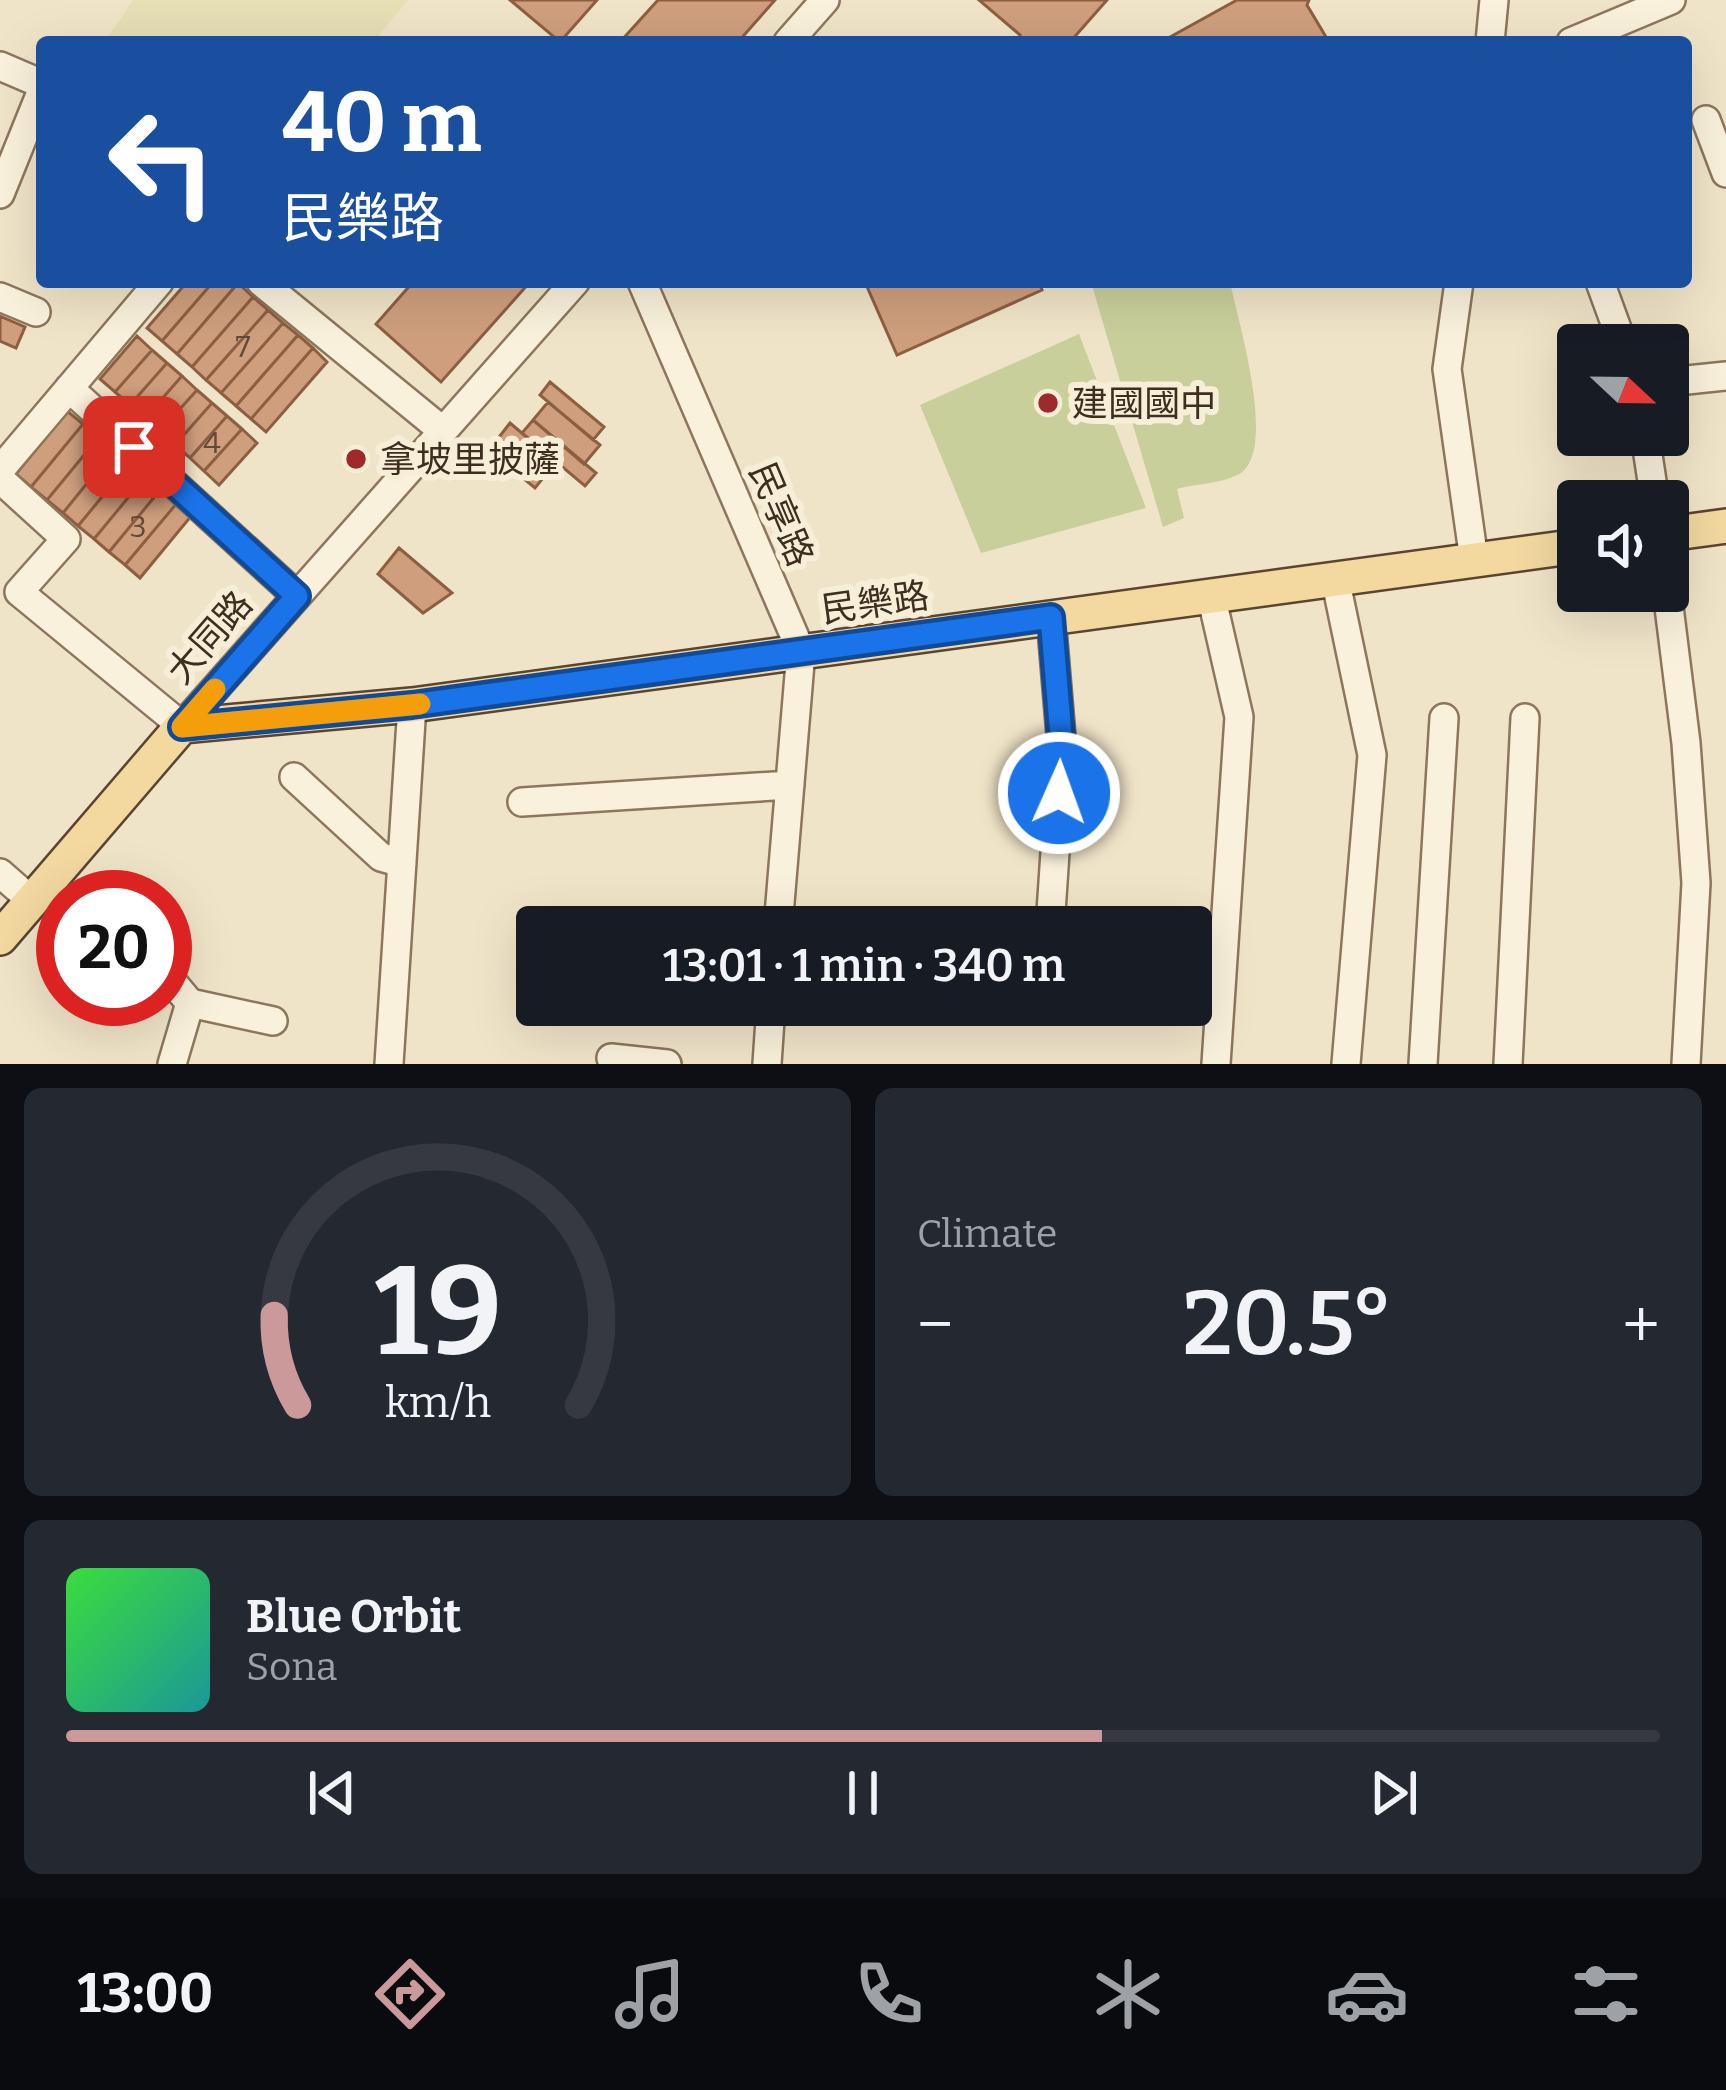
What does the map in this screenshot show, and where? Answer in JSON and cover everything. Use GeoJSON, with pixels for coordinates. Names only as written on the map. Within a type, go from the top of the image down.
{"type":"FeatureCollection","features":[{"type":"Feature","properties":{"kind":"main road"},"geometry":{"type":"LineString","coordinates":[[1689,531],[1726,526]]}},
{"type":"Feature","properties":{"kind":"main road","name":"民樂路"},"geometry":{"type":"LineString","coordinates":[[182,727],[412,705],[1557,549]]}},
{"type":"Feature","properties":{"kind":"main road","name":"大同路"},"geometry":{"type":"LineString","coordinates":[[66,870],[182,727]]}},
{"type":"Feature","properties":{"kind":"main road","name":"大同路"},"geometry":{"type":"LineString","coordinates":[[0,938],[36,904]]}},
{"type":"Feature","properties":{"kind":"street"},"geometry":{"type":"LineString","coordinates":[[793,36],[825,0]]}},
{"type":"Feature","properties":{"kind":"street"},"geometry":{"type":"LineString","coordinates":[[1491,36],[1494,0]]}},
{"type":"Feature","properties":{"kind":"street"},"geometry":{"type":"LineString","coordinates":[[1585,36],[1671,0]]}},
{"type":"Feature","properties":{"kind":"street"},"geometry":{"type":"LineString","coordinates":[[0,66],[36,84]]}},
{"type":"Feature","properties":{"kind":"street"},"geometry":{"type":"LineString","coordinates":[[0,194],[36,102]]}},
{"type":"Feature","properties":{"kind":"street"},"geometry":{"type":"LineString","coordinates":[[1706,120],[1726,173]]}},
{"type":"Feature","properties":{"kind":"street"},"geometry":{"type":"LineString","coordinates":[[0,470],[154,288]]}},
{"type":"Feature","properties":{"kind":"street"},"geometry":{"type":"LineString","coordinates":[[268,288],[443,431]]}},
{"type":"Feature","properties":{"kind":"street","name":"大同路"},"geometry":{"type":"LineString","coordinates":[[182,727],[570,288]]}},
{"type":"Feature","properties":{"kind":"street","name":"民享路"},"geometry":{"type":"LineString","coordinates":[[645,288],[801,651],[780,906]]}},
{"type":"Feature","properties":{"kind":"street"},"geometry":{"type":"LineString","coordinates":[[1458,288],[1447,369],[1474,560]]}},
{"type":"Feature","properties":{"kind":"street"},"geometry":{"type":"LineString","coordinates":[[1602,288],[1615,324]]}},
{"type":"Feature","properties":{"kind":"street"},"geometry":{"type":"LineString","coordinates":[[0,297],[35,312]]}},
{"type":"Feature","properties":{"kind":"street"},"geometry":{"type":"LineString","coordinates":[[1689,380],[1726,376]]}},
{"type":"Feature","properties":{"kind":"street"},"geometry":{"type":"LineString","coordinates":[[70,388],[297,596]]}},
{"type":"Feature","properties":{"kind":"street"},"geometry":{"type":"LineString","coordinates":[[0,479],[67,539],[19,592],[182,727]]}},
{"type":"Feature","properties":{"kind":"street"},"geometry":{"type":"LineString","coordinates":[[1334,578],[1372,755],[1346,1064]]}},
{"type":"Feature","properties":{"kind":"street"},"geometry":{"type":"LineString","coordinates":[[1211,595],[1238,717],[1216,1064]]}},
{"type":"Feature","properties":{"kind":"street"},"geometry":{"type":"LineString","coordinates":[[1669,612],[1696,883],[1686,1064]]}},
{"type":"Feature","properties":{"kind":"street"},"geometry":{"type":"LineString","coordinates":[[1051,617],[1062,748],[1051,906]]}},
{"type":"Feature","properties":{"kind":"street"},"geometry":{"type":"LineString","coordinates":[[388,1064],[412,705]]}},
{"type":"Feature","properties":{"kind":"street"},"geometry":{"type":"LineString","coordinates":[[1423,1064],[1444,718]]}},
{"type":"Feature","properties":{"kind":"street"},"geometry":{"type":"LineString","coordinates":[[1508,1064],[1525,718]]}},
{"type":"Feature","properties":{"kind":"street"},"geometry":{"type":"LineString","coordinates":[[294,777],[381,857],[402,863]]}},
{"type":"Feature","properties":{"kind":"street"},"geometry":{"type":"LineString","coordinates":[[522,802],[790,785]]}},
{"type":"Feature","properties":{"kind":"street"},"geometry":{"type":"LineString","coordinates":[[0,873],[36,889]]}},
{"type":"Feature","properties":{"kind":"street"},"geometry":{"type":"LineString","coordinates":[[192,1003],[273,1021]]}},
{"type":"Feature","properties":{"kind":"street"},"geometry":{"type":"LineString","coordinates":[[172,1064],[183,1026]]}},
{"type":"Feature","properties":{"kind":"street"},"geometry":{"type":"LineString","coordinates":[[766,1064],[769,1026]]}},
{"type":"Feature","properties":{"kind":"street"},"geometry":{"type":"LineString","coordinates":[[611,1058],[667,1064]]}},
{"type":"Feature","properties":{"kind":"shaded area"},"geometry":{"type":"Polygon","coordinates":[[[133,0],[408,0],[378,36],[109,36],[133,0]]]}},
{"type":"Feature","properties":{"kind":"green space"},"geometry":{"type":"Polygon","coordinates":[[[1093,288],[1231,288],[1252,382],[1256,438],[1251,459],[1235,476],[1177,489],[1184,518],[1163,527],[1093,288]]]}},
{"type":"Feature","properties":{"kind":"green space"},"geometry":{"type":"Polygon","coordinates":[[[1079,334],[1146,508],[981,553],[920,405],[1079,334]]]}},
{"type":"Feature","properties":{"kind":"building"},"geometry":{"type":"Polygon","coordinates":[[[510,0],[597,0],[565,36],[553,36],[510,0]]]}},
{"type":"Feature","properties":{"kind":"building"},"geometry":{"type":"Polygon","coordinates":[[[658,0],[775,0],[743,36],[625,36],[658,0]]]}},
{"type":"Feature","properties":{"kind":"building"},"geometry":{"type":"Polygon","coordinates":[[[979,0],[1107,0],[1075,36],[1020,35],[979,0]]]}},
{"type":"Feature","properties":{"kind":"building"},"geometry":{"type":"Polygon","coordinates":[[[1237,0],[1309,0],[1307,5],[1325,36],[1172,36],[1237,0]]]}},
{"type":"Feature","properties":{"kind":"building"},"geometry":{"type":"Polygon","coordinates":[[[182,288],[208,288],[162,341],[147,328],[182,288]]]}},
{"type":"Feature","properties":{"kind":"building"},"geometry":{"type":"Polygon","coordinates":[[[208,288],[234,288],[177,354],[162,341],[208,288]]]}},
{"type":"Feature","properties":{"kind":"building"},"geometry":{"type":"Polygon","coordinates":[[[234,288],[243,288],[253,297],[192,367],[177,354],[234,288]]]}},
{"type":"Feature","properties":{"kind":"building"},"geometry":{"type":"Polygon","coordinates":[[[408,288],[525,288],[441,382],[376,324],[408,288]]]}},
{"type":"Feature","properties":{"kind":"building"},"geometry":{"type":"Polygon","coordinates":[[[868,288],[1041,288],[1042,290],[897,355],[868,288]]]}},
{"type":"Feature","properties":{"kind":"building"},"geometry":{"type":"Polygon","coordinates":[[[253,297],[268,310],[206,380],[192,367],[253,297]]]}},
{"type":"Feature","properties":{"kind":"building"},"geometry":{"type":"Polygon","coordinates":[[[268,310],[283,323],[221,393],[206,380],[268,310]]]}},
{"type":"Feature","properties":{"kind":"building"},"geometry":{"type":"Polygon","coordinates":[[[0,316],[25,327],[16,348],[0,341],[0,316]]]}},
{"type":"Feature","properties":{"kind":"building"},"geometry":{"type":"Polygon","coordinates":[[[283,323],[298,335],[236,406],[221,393],[283,323]]]}},
{"type":"Feature","properties":{"kind":"building"},"geometry":{"type":"Polygon","coordinates":[[[298,335],[313,348],[251,419],[236,406],[298,335]]]}},
{"type":"Feature","properties":{"kind":"building"},"geometry":{"type":"Polygon","coordinates":[[[137,336],[152,350],[115,392],[100,379],[137,336]]]}},
{"type":"Feature","properties":{"kind":"building"},"geometry":{"type":"Polygon","coordinates":[[[313,348],[327,362],[266,432],[251,419],[313,348]]]}},
{"type":"Feature","properties":{"kind":"building"},"geometry":{"type":"Polygon","coordinates":[[[152,350],[167,363],[130,405],[115,392],[152,350]]]}},
{"type":"Feature","properties":{"kind":"building"},"geometry":{"type":"Polygon","coordinates":[[[167,363],[182,376],[145,418],[130,405],[167,363]]]}},
{"type":"Feature","properties":{"kind":"building"},"geometry":{"type":"Polygon","coordinates":[[[182,376],[197,390],[160,431],[145,418],[182,376]]]}},
{"type":"Feature","properties":{"kind":"building"},"geometry":{"type":"Polygon","coordinates":[[[550,382],[604,427],[593,440],[540,395],[550,382]]]}},
{"type":"Feature","properties":{"kind":"building"},"geometry":{"type":"Polygon","coordinates":[[[197,390],[212,403],[175,445],[160,431],[197,390]]]}},
{"type":"Feature","properties":{"kind":"building"},"geometry":{"type":"Polygon","coordinates":[[[548,402],[600,445],[584,464],[533,420],[548,402]]]}},
{"type":"Feature","properties":{"kind":"building"},"geometry":{"type":"Polygon","coordinates":[[[212,403],[227,416],[190,458],[175,445],[212,403]]]}},
{"type":"Feature","properties":{"kind":"building"},"geometry":{"type":"Polygon","coordinates":[[[67,411],[83,424],[31,487],[16,474],[67,411]]]}},
{"type":"Feature","properties":{"kind":"building"},"geometry":{"type":"Polygon","coordinates":[[[227,416],[242,429],[204,471],[190,458],[227,416]]]}},
{"type":"Feature","properties":{"kind":"building"},"geometry":{"type":"Polygon","coordinates":[[[533,420],[596,473],[585,486],[522,433],[533,420]]]}},
{"type":"Feature","properties":{"kind":"building"},"geometry":{"type":"Polygon","coordinates":[[[510,423],[556,462],[535,488],[489,450],[510,423]]]}},
{"type":"Feature","properties":{"kind":"building"},"geometry":{"type":"Polygon","coordinates":[[[83,424],[99,437],[47,500],[31,487],[83,424]]]}},
{"type":"Feature","properties":{"kind":"building"},"geometry":{"type":"Polygon","coordinates":[[[242,429],[257,443],[219,485],[204,471],[242,429]]]}},
{"type":"Feature","properties":{"kind":"building"},"geometry":{"type":"Polygon","coordinates":[[[99,437],[114,450],[63,513],[47,500],[99,437]]]}},
{"type":"Feature","properties":{"kind":"building"},"geometry":{"type":"Polygon","coordinates":[[[114,450],[130,463],[78,526],[63,513],[114,450]]]}},
{"type":"Feature","properties":{"kind":"building"},"geometry":{"type":"Polygon","coordinates":[[[130,463],[146,476],[94,539],[78,526],[130,463]]]}},
{"type":"Feature","properties":{"kind":"building"},"geometry":{"type":"Polygon","coordinates":[[[146,476],[161,489],[109,552],[94,539],[146,476]]]}},
{"type":"Feature","properties":{"kind":"building"},"geometry":{"type":"Polygon","coordinates":[[[161,489],[177,503],[125,565],[109,552],[161,489]]]}},
{"type":"Feature","properties":{"kind":"building"},"geometry":{"type":"Polygon","coordinates":[[[177,503],[192,515],[140,578],[125,565],[177,503]]]}},
{"type":"Feature","properties":{"kind":"building"},"geometry":{"type":"Polygon","coordinates":[[[399,548],[452,593],[423,613],[378,574],[399,548]]]}},
{"type":"Feature","properties":{"kind":"slow traffic"},"geometry":{"type":"LineString","coordinates":[[215,689],[182,727],[420,704]]}},
{"type":"Feature","properties":{"kind":"place","name":"建國國中"},"geometry":{"type":"Point","coordinates":[1048,403]}},
{"type":"Feature","properties":{"kind":"place","name":"拿坡里披薩"},"geometry":{"type":"Point","coordinates":[356,459]}},
{"type":"Feature","properties":{"kind":"route"},"geometry":{"type":"LineString","coordinates":[[134,447],[297,596],[182,727],[412,705],[1051,617],[1062,748],[1059,793]]}}]}
